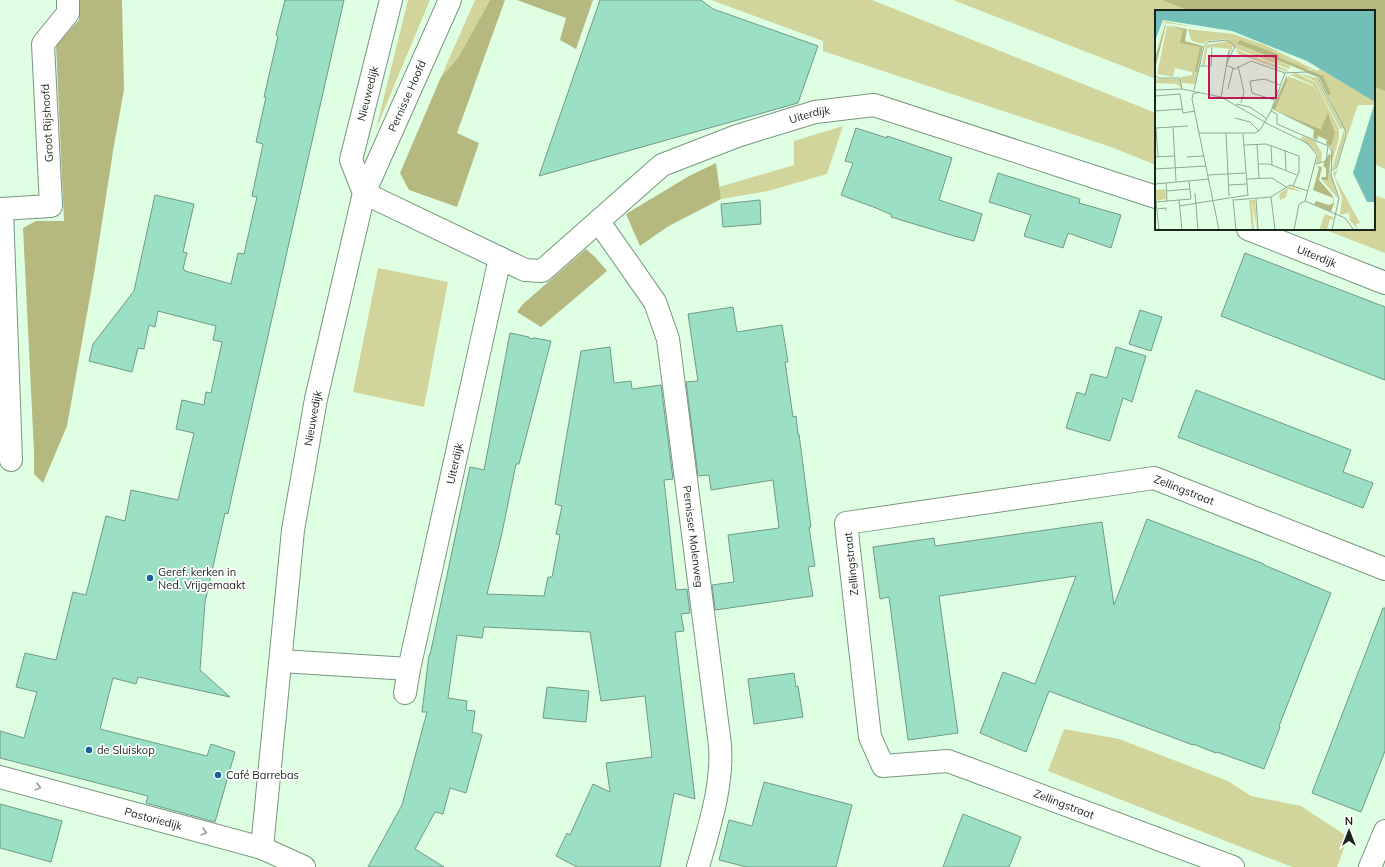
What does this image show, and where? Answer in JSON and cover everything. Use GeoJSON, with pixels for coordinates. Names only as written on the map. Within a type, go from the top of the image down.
{"type":"FeatureCollection","features":[{"type":"Feature","properties":{"kind":"street","name":"Groot Rijshoofd"},"geometry":{"type":"LineString","coordinates":[[11,460],[1,209],[51,206],[43,44],[68,13],[68,0]]}},
{"type":"Feature","properties":{"kind":"street","name":"Nieuwedijk"},"geometry":{"type":"LineString","coordinates":[[262,848],[293,530],[316,398],[364,193],[351,160],[391,0]]}},
{"type":"Feature","properties":{"kind":"street","name":"Pernisse Hoofd"},"geometry":{"type":"LineString","coordinates":[[364,193],[450,0]]}},
{"type":"Feature","properties":{"kind":"street","name":"Uiterdijk"},"geometry":{"type":"LineString","coordinates":[[364,193],[525,270],[542,271],[662,165],[737,136],[815,112],[874,105],[1155,197]]}},
{"type":"Feature","properties":{"kind":"street","name":"Pernisser Molenweg"},"geometry":{"type":"LineString","coordinates":[[599,222],[655,302],[668,339],[721,761],[716,798],[698,867]]}},
{"type":"Feature","properties":{"kind":"street","name":"Uiterdijk"},"geometry":{"type":"LineString","coordinates":[[1250,230],[1385,284]]}},
{"type":"Feature","properties":{"kind":"street","name":"Uiterdijk"},"geometry":{"type":"LineString","coordinates":[[405,693],[409,669],[500,258]]}},
{"type":"Feature","properties":{"kind":"street","name":"Zellingstraat"},"geometry":{"type":"LineString","coordinates":[[1233,867],[948,761],[883,766],[870,737],[846,523],[1154,478],[1385,569]]}},
{"type":"Feature","properties":{"kind":"street"},"geometry":{"type":"LineString","coordinates":[[280,661],[409,669]]}},
{"type":"Feature","properties":{"kind":"street","name":"Pastoriedijk"},"geometry":{"type":"LineString","coordinates":[[0,777],[262,848],[304,867]]}},
{"type":"Feature","properties":{"kind":"street"},"geometry":{"type":"LineString","coordinates":[[1370,867],[1385,831]]}},
{"type":"Feature","properties":{"kind":"green space"},"geometry":{"type":"Polygon","coordinates":[[[79,0],[122,0],[124,90],[67,426],[43,483],[34,474],[23,228],[36,221],[64,221],[56,45],[79,20],[79,0]]]}},
{"type":"Feature","properties":{"kind":"green space"},"geometry":{"type":"Polygon","coordinates":[[[408,0],[430,0],[376,129],[408,0]]]}},
{"type":"Feature","properties":{"kind":"green space"},"geometry":{"type":"Polygon","coordinates":[[[475,0],[490,0],[458,58],[441,77],[475,0]]]}},
{"type":"Feature","properties":{"kind":"green space"},"geometry":{"type":"Polygon","coordinates":[[[490,0],[505,0],[457,133],[479,143],[457,207],[409,190],[400,173],[441,77],[458,58],[490,0]]]}},
{"type":"Feature","properties":{"kind":"green space"},"geometry":{"type":"Polygon","coordinates":[[[517,0],[593,0],[576,49],[560,40],[566,18],[517,0]]]}},
{"type":"Feature","properties":{"kind":"green space"},"geometry":{"type":"Polygon","coordinates":[[[711,0],[872,0],[1155,113],[1155,165],[1111,147],[823,51],[823,41],[711,0]]]}},
{"type":"Feature","properties":{"kind":"green space"},"geometry":{"type":"Polygon","coordinates":[[[953,0],[1162,0],[1187,10],[1155,10],[1155,79],[953,0]]]}},
{"type":"Feature","properties":{"kind":"green space"},"geometry":{"type":"Polygon","coordinates":[[[1162,0],[1385,0],[1385,91],[1375,87],[1375,10],[1187,10],[1162,0]]]}},
{"type":"Feature","properties":{"kind":"green space"},"geometry":{"type":"Polygon","coordinates":[[[1375,87],[1385,91],[1385,169],[1375,164],[1375,87]]]}},
{"type":"Feature","properties":{"kind":"green space"},"geometry":{"type":"Polygon","coordinates":[[[843,126],[827,174],[768,191],[721,199],[719,187],[794,165],[794,141],[843,126]]]}},
{"type":"Feature","properties":{"kind":"green space"},"geometry":{"type":"Polygon","coordinates":[[[716,163],[721,199],[667,227],[640,246],[626,214],[689,176],[716,163]]]}},
{"type":"Feature","properties":{"kind":"green space"},"geometry":{"type":"Polygon","coordinates":[[[1375,195],[1385,199],[1385,253],[1326,230],[1375,230],[1375,195]]]}},
{"type":"Feature","properties":{"kind":"green space"},"geometry":{"type":"Polygon","coordinates":[[[586,249],[607,271],[541,327],[517,312],[523,304],[586,249]]]}},
{"type":"Feature","properties":{"kind":"green space"},"geometry":{"type":"Polygon","coordinates":[[[378,268],[448,282],[424,407],[353,392],[378,268]]]}},
{"type":"Feature","properties":{"kind":"green space"},"geometry":{"type":"Polygon","coordinates":[[[1064,729],[1119,739],[1228,781],[1251,796],[1301,806],[1348,837],[1337,867],[1292,867],[1048,771],[1064,729]]]}},
{"type":"Feature","properties":{"kind":"building"},"geometry":{"type":"Polygon","coordinates":[[[285,0],[344,0],[228,514],[225,513],[205,602],[200,670],[230,697],[138,677],[136,684],[113,678],[100,729],[207,756],[211,744],[235,752],[215,822],[146,803],[148,796],[0,758],[0,731],[24,738],[37,692],[16,687],[25,653],[56,660],[73,592],[86,595],[106,516],[125,521],[131,490],[178,500],[194,433],[176,429],[182,400],[204,405],[206,392],[211,393],[222,342],[213,340],[216,326],[158,311],[155,327],[149,325],[144,349],[138,348],[132,372],[89,361],[93,344],[134,291],[155,195],[194,204],[183,252],[187,253],[183,269],[185,271],[231,284],[238,253],[244,254],[257,197],[252,196],[263,144],[256,142],[266,97],[264,97],[278,36],[276,35],[285,0]]]}},
{"type":"Feature","properties":{"kind":"building"},"geometry":{"type":"Polygon","coordinates":[[[600,0],[701,0],[713,9],[818,46],[798,103],[539,176],[600,0]]]}},
{"type":"Feature","properties":{"kind":"building"},"geometry":{"type":"Polygon","coordinates":[[[856,128],[887,138],[887,136],[952,158],[939,200],[982,214],[974,241],[891,217],[892,215],[841,195],[853,163],[845,161],[856,128]]]}},
{"type":"Feature","properties":{"kind":"building"},"geometry":{"type":"Polygon","coordinates":[[[998,173],[1080,199],[1079,203],[1121,215],[1111,248],[1068,233],[1063,248],[1024,236],[1031,215],[989,202],[998,173]]]}},
{"type":"Feature","properties":{"kind":"building"},"geometry":{"type":"Polygon","coordinates":[[[760,200],[761,224],[723,227],[721,204],[760,200]]]}},
{"type":"Feature","properties":{"kind":"building"},"geometry":{"type":"Polygon","coordinates":[[[1245,253],[1385,307],[1385,380],[1221,316],[1245,253]]]}},
{"type":"Feature","properties":{"kind":"building"},"geometry":{"type":"Polygon","coordinates":[[[733,307],[737,332],[782,325],[788,362],[785,362],[793,417],[796,416],[799,434],[811,527],[809,527],[815,566],[808,567],[813,596],[715,610],[712,585],[734,582],[728,535],[779,528],[773,480],[711,490],[709,475],[698,476],[686,382],[698,381],[688,314],[733,307]]]}},
{"type":"Feature","properties":{"kind":"building"},"geometry":{"type":"Polygon","coordinates":[[[1140,310],[1162,317],[1151,351],[1129,344],[1140,310]]]}},
{"type":"Feature","properties":{"kind":"building"},"geometry":{"type":"Polygon","coordinates":[[[510,333],[529,337],[530,339],[535,338],[551,341],[519,464],[516,464],[502,533],[487,594],[544,596],[548,577],[552,577],[560,535],[556,534],[562,506],[555,504],[581,351],[610,347],[614,383],[631,381],[632,389],[661,385],[673,479],[664,480],[676,590],[687,589],[690,613],[681,614],[684,631],[675,632],[695,799],[674,793],[660,867],[577,867],[556,856],[567,833],[570,835],[593,784],[610,792],[606,763],[652,757],[645,696],[601,701],[590,632],[484,627],[482,638],[457,635],[448,698],[467,701],[466,710],[475,711],[472,732],[482,735],[466,793],[450,788],[443,814],[435,812],[415,849],[444,867],[368,867],[402,805],[427,712],[422,712],[429,655],[470,467],[484,470],[510,333]]]}},
{"type":"Feature","properties":{"kind":"building"},"geometry":{"type":"Polygon","coordinates":[[[1116,347],[1146,356],[1132,402],[1123,398],[1110,441],[1066,428],[1077,392],[1085,395],[1091,374],[1107,378],[1116,347]]]}},
{"type":"Feature","properties":{"kind":"building"},"geometry":{"type":"Polygon","coordinates":[[[1196,390],[1351,450],[1343,472],[1373,483],[1363,508],[1178,437],[1196,390]]]}},
{"type":"Feature","properties":{"kind":"building"},"geometry":{"type":"Polygon","coordinates":[[[1147,519],[1264,564],[1331,593],[1279,726],[1280,727],[1264,769],[1193,745],[1049,691],[1026,752],[980,733],[1003,672],[1035,684],[1076,576],[939,596],[958,733],[908,740],[889,597],[880,599],[873,547],[934,538],[935,546],[1102,522],[1114,605],[1147,519]]]}},
{"type":"Feature","properties":{"kind":"building"},"geometry":{"type":"Polygon","coordinates":[[[1383,608],[1385,608],[1385,751],[1361,812],[1312,793],[1383,608]]]}},
{"type":"Feature","properties":{"kind":"building"},"geometry":{"type":"Polygon","coordinates":[[[794,673],[796,687],[798,686],[803,717],[754,724],[748,679],[794,673]]]}},
{"type":"Feature","properties":{"kind":"building"},"geometry":{"type":"Polygon","coordinates":[[[547,687],[589,691],[586,722],[543,718],[547,687]]]}},
{"type":"Feature","properties":{"kind":"building"},"geometry":{"type":"Polygon","coordinates":[[[764,782],[852,805],[836,867],[747,867],[719,860],[729,820],[752,826],[764,782]]]}},
{"type":"Feature","properties":{"kind":"building"},"geometry":{"type":"Polygon","coordinates":[[[0,804],[62,821],[51,862],[0,848],[0,804]]]}},
{"type":"Feature","properties":{"kind":"building"},"geometry":{"type":"Polygon","coordinates":[[[963,814],[1021,837],[1009,867],[943,867],[963,814]]]}},
{"type":"Feature","properties":{"kind":"place","name":"Geref. kerken in Ned. Vrijgemaakt"},"geometry":{"type":"Point","coordinates":[150,578]}},
{"type":"Feature","properties":{"kind":"place","name":"de Sluiskop"},"geometry":{"type":"Point","coordinates":[89,750]}},
{"type":"Feature","properties":{"kind":"place","name":"Café Barrebas"},"geometry":{"type":"Point","coordinates":[218,775]}}]}
